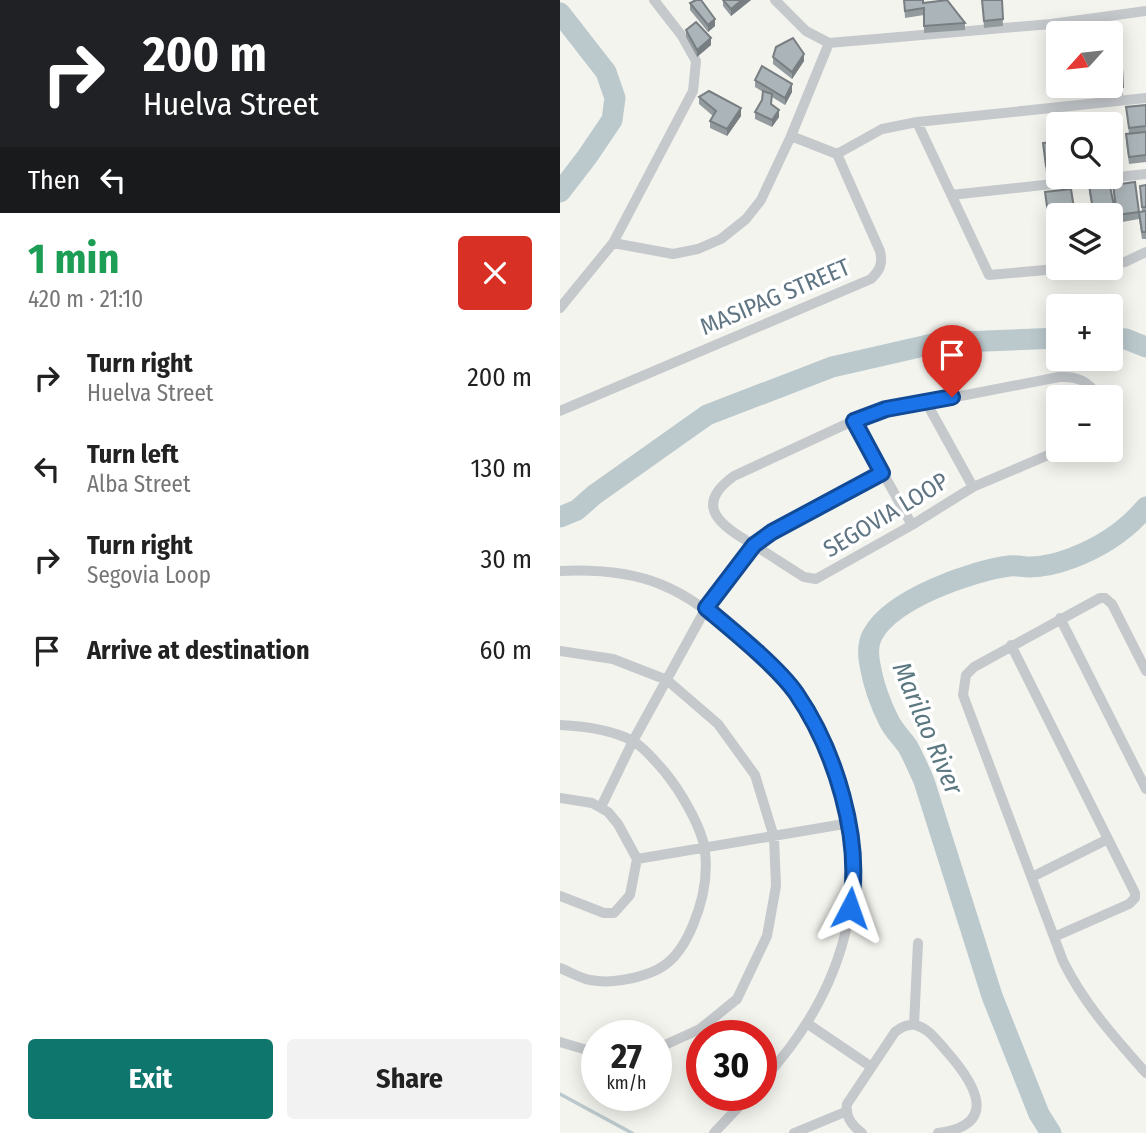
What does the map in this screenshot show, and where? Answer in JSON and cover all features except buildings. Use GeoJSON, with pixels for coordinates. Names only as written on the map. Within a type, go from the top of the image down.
{"type":"FeatureCollection","features":[{"type":"Feature","properties":{"kind":"street"},"geometry":{"type":"LineString","coordinates":[[560,308],[613,243],[693,91],[696,61],[682,36],[654,0]]}},
{"type":"Feature","properties":{"kind":"street"},"geometry":{"type":"LineString","coordinates":[[775,0],[806,31],[829,43],[1051,24],[1146,10]]}},
{"type":"Feature","properties":{"kind":"street"},"geometry":{"type":"LineString","coordinates":[[613,243],[673,254],[698,249],[721,239],[746,219],[761,200],[829,43]]}},
{"type":"Feature","properties":{"kind":"street"},"geometry":{"type":"LineString","coordinates":[[791,136],[837,154],[882,129],[917,122],[1146,98]]}},
{"type":"Feature","properties":{"kind":"street"},"geometry":{"type":"LineString","coordinates":[[917,122],[989,275],[1046,270]]}},
{"type":"Feature","properties":{"kind":"street","name":"MASIPAG STREET"},"geometry":{"type":"LineString","coordinates":[[560,411],[871,279],[879,272],[883,261],[880,251],[837,154]]}},
{"type":"Feature","properties":{"kind":"street"},"geometry":{"type":"LineString","coordinates":[[951,194],[1146,174]]}},
{"type":"Feature","properties":{"kind":"street"},"geometry":{"type":"LineString","coordinates":[[1123,262],[1146,253]]}},
{"type":"Feature","properties":{"kind":"street","name":"SEGOVIA LOOP"},"geometry":{"type":"LineString","coordinates":[[1046,456],[974,487],[816,579],[804,577],[725,528],[718,520],[714,503],[721,486],[734,476],[886,409],[1059,377],[1072,376],[1090,385]]}},
{"type":"Feature","properties":{"kind":"street"},"geometry":{"type":"LineString","coordinates":[[926,402],[974,487]]}},
{"type":"Feature","properties":{"kind":"street"},"geometry":{"type":"LineString","coordinates":[[854,421],[912,525]]}},
{"type":"Feature","properties":{"kind":"street"},"geometry":{"type":"LineString","coordinates":[[601,807],[633,741],[706,608],[754,545],[772,532],[882,473]]}},
{"type":"Feature","properties":{"kind":"street"},"geometry":{"type":"LineString","coordinates":[[560,572],[596,569],[632,576],[668,586],[706,608],[796,692],[819,735],[840,784],[850,823],[853,890],[834,970],[808,1024],[777,1062]]}},
{"type":"Feature","properties":{"kind":"street"},"geometry":{"type":"LineString","coordinates":[[1144,1066],[1099,1019],[1072,979],[963,695],[966,675],[984,660],[1095,599],[1105,597],[1110,600],[1146,671]]}},
{"type":"Feature","properties":{"kind":"street"},"geometry":{"type":"LineString","coordinates":[[1060,618],[1146,789]]}},
{"type":"Feature","properties":{"kind":"street"},"geometry":{"type":"LineString","coordinates":[[1011,645],[1133,886],[1135,898],[1114,913],[1054,937]]}},
{"type":"Feature","properties":{"kind":"street"},"geometry":{"type":"LineString","coordinates":[[560,652],[612,659],[667,680],[718,724],[755,775],[774,837],[776,886],[767,936],[737,999],[700,1029],[672,1042]]}},
{"type":"Feature","properties":{"kind":"street"},"geometry":{"type":"LineString","coordinates":[[560,725],[594,729],[633,741],[646,751],[677,789],[697,826],[705,849],[703,900],[684,946],[669,962],[641,977],[608,982],[587,979],[560,968]]}},
{"type":"Feature","properties":{"kind":"street"},"geometry":{"type":"LineString","coordinates":[[560,798],[583,800],[601,807],[618,824],[637,859],[630,895],[614,913],[604,913],[560,896]]}},
{"type":"Feature","properties":{"kind":"street"},"geometry":{"type":"LineString","coordinates":[[637,859],[850,823]]}},
{"type":"Feature","properties":{"kind":"street"},"geometry":{"type":"LineString","coordinates":[[1032,877],[1108,839]]}},
{"type":"Feature","properties":{"kind":"street"},"geometry":{"type":"LineString","coordinates":[[914,1025],[918,943]]}},
{"type":"Feature","properties":{"kind":"street"},"geometry":{"type":"LineString","coordinates":[[808,1024],[870,1066]]}},
{"type":"Feature","properties":{"kind":"street"},"geometry":{"type":"LineString","coordinates":[[862,1133],[853,1126],[845,1112],[847,1104],[895,1032],[914,1025],[928,1032],[974,1086],[977,1100],[971,1121],[951,1131],[938,1133]]}},
{"type":"Feature","properties":{"kind":"street"},"geometry":{"type":"LineString","coordinates":[[560,1042],[581,1048]]}},
{"type":"Feature","properties":{"kind":"street"},"geometry":{"type":"LineString","coordinates":[[714,1133],[735,1111]]}},
{"type":"Feature","properties":{"kind":"street"},"geometry":{"type":"LineString","coordinates":[[794,1133],[845,1112]]}},
{"type":"Feature","properties":{"kind":"waterway","name":"Marilao River"},"geometry":{"type":"LineString","coordinates":[[560,13],[606,72],[615,98],[612,120],[560,192]]}},
{"type":"Feature","properties":{"kind":"waterway","name":"Marilao River"},"geometry":{"type":"LineString","coordinates":[[560,517],[577,510],[707,415],[832,367],[937,343],[1046,339]]}},
{"type":"Feature","properties":{"kind":"waterway","name":"Marilao River"},"geometry":{"type":"LineString","coordinates":[[1123,339],[1146,347]]}},
{"type":"Feature","properties":{"kind":"waterway","name":"Marilao River"},"geometry":{"type":"LineString","coordinates":[[1051,1133],[1039,1114],[992,996],[924,781],[908,747],[891,725],[880,701],[871,672],[869,646],[873,634],[883,621],[914,598],[954,580],[993,569],[1041,566],[1072,558],[1112,537],[1130,524],[1146,507]]}},
{"type":"Feature","properties":{"kind":"waterway"},"geometry":{"type":"LineString","coordinates":[[560,1094],[632,1133]]}},
{"type":"Feature","properties":{"kind":"route"},"geometry":{"type":"LineString","coordinates":[[850,908],[853,890],[850,823],[840,784],[814,727],[796,692],[706,608],[754,545],[772,532],[882,473],[854,421],[886,409],[952,397]]}}]}
